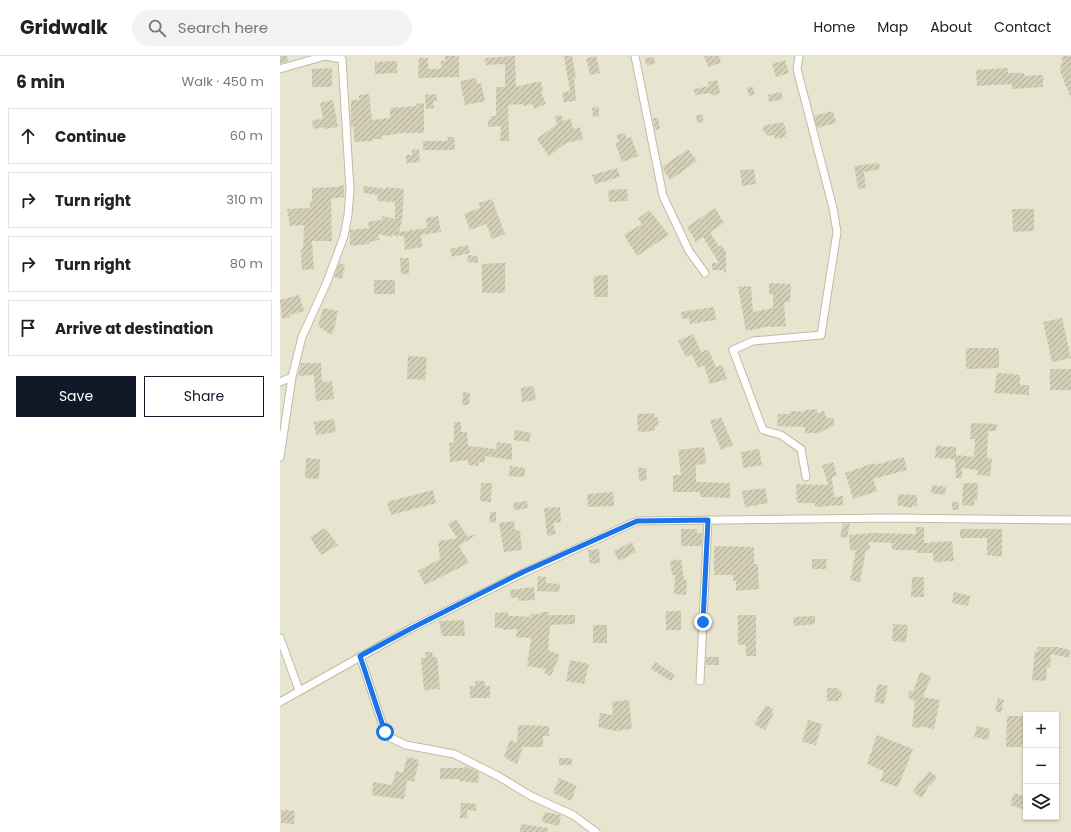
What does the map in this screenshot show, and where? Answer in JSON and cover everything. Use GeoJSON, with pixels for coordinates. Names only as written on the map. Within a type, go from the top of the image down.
{"type":"FeatureCollection","features":[{"type":"Feature","properties":{"kind":"street"},"geometry":{"type":"LineString","coordinates":[[280,70],[325,56],[342,59],[350,190],[348,215],[344,236],[327,282],[302,337],[292,377],[280,457]]}},
{"type":"Feature","properties":{"kind":"street"},"geometry":{"type":"LineString","coordinates":[[635,56],[664,196],[689,252],[705,273]]}},
{"type":"Feature","properties":{"kind":"street"},"geometry":{"type":"LineString","coordinates":[[799,56],[797,69],[833,208],[837,232],[821,335],[753,341],[733,350],[763,430],[781,435],[801,449],[806,477]]}},
{"type":"Feature","properties":{"kind":"street"},"geometry":{"type":"LineString","coordinates":[[280,382],[292,377]]}},
{"type":"Feature","properties":{"kind":"street"},"geometry":{"type":"LineString","coordinates":[[280,702],[410,629],[523,572],[637,521],[892,518],[1071,520]]}},
{"type":"Feature","properties":{"kind":"street"},"geometry":{"type":"LineString","coordinates":[[700,680],[708,520]]}},
{"type":"Feature","properties":{"kind":"street"},"geometry":{"type":"LineString","coordinates":[[280,638],[299,690]]}},
{"type":"Feature","properties":{"kind":"street"},"geometry":{"type":"LineString","coordinates":[[360,656],[385,732],[391,738],[406,745],[454,754],[498,776],[531,796],[573,815],[596,832]]}},
{"type":"Feature","properties":{"kind":"shaded area"},"geometry":{"type":"Polygon","coordinates":[[[280,56],[1071,56],[1071,832],[280,832],[280,56]]]}},
{"type":"Feature","properties":{"kind":"building"},"geometry":{"type":"Polygon","coordinates":[[[280,56],[287,56],[288,61],[280,64],[280,56]]]}},
{"type":"Feature","properties":{"kind":"building"},"geometry":{"type":"Polygon","coordinates":[[[445,56],[459,56],[459,77],[418,78],[419,58],[428,58],[428,69],[441,69],[441,61],[445,61],[445,56]]]}},
{"type":"Feature","properties":{"kind":"building"},"geometry":{"type":"Polygon","coordinates":[[[515,56],[516,87],[541,81],[543,91],[541,92],[546,104],[534,109],[532,104],[523,106],[523,104],[508,105],[509,141],[500,141],[501,126],[488,127],[488,120],[491,119],[491,116],[496,116],[496,87],[505,87],[505,64],[486,65],[485,58],[515,56]]]}},
{"type":"Feature","properties":{"kind":"building"},"geometry":{"type":"Polygon","coordinates":[[[564,56],[572,56],[576,78],[574,78],[576,101],[564,102],[562,93],[570,91],[564,56]]]}},
{"type":"Feature","properties":{"kind":"building"},"geometry":{"type":"Polygon","coordinates":[[[596,56],[600,73],[590,75],[586,58],[596,56]]]}},
{"type":"Feature","properties":{"kind":"building"},"geometry":{"type":"Polygon","coordinates":[[[704,56],[719,56],[721,63],[708,67],[704,56]]]}},
{"type":"Feature","properties":{"kind":"building"},"geometry":{"type":"Polygon","coordinates":[[[1063,56],[1071,56],[1071,98],[1060,71],[1063,56]]]}},
{"type":"Feature","properties":{"kind":"building"},"geometry":{"type":"Polygon","coordinates":[[[654,57],[655,64],[646,65],[645,58],[654,57]]]}},
{"type":"Feature","properties":{"kind":"building"},"geometry":{"type":"Polygon","coordinates":[[[785,60],[789,73],[776,77],[772,64],[785,60]]]}},
{"type":"Feature","properties":{"kind":"building"},"geometry":{"type":"Polygon","coordinates":[[[397,61],[397,73],[375,74],[375,62],[397,61]]]}},
{"type":"Feature","properties":{"kind":"building"},"geometry":{"type":"Polygon","coordinates":[[[332,68],[332,87],[312,87],[312,69],[332,68]]]}},
{"type":"Feature","properties":{"kind":"building"},"geometry":{"type":"Polygon","coordinates":[[[1008,68],[1008,73],[1024,73],[1024,76],[1043,75],[1043,87],[1012,89],[1012,84],[977,86],[976,70],[1008,68]]]}},
{"type":"Feature","properties":{"kind":"building"},"geometry":{"type":"Polygon","coordinates":[[[476,78],[477,84],[481,83],[485,101],[465,105],[460,81],[476,78]]]}},
{"type":"Feature","properties":{"kind":"building"},"geometry":{"type":"Polygon","coordinates":[[[717,80],[720,93],[712,96],[711,93],[695,95],[694,89],[709,86],[708,82],[717,80]]]}},
{"type":"Feature","properties":{"kind":"building"},"geometry":{"type":"Polygon","coordinates":[[[752,86],[755,94],[750,96],[746,88],[752,86]]]}},
{"type":"Feature","properties":{"kind":"building"},"geometry":{"type":"Polygon","coordinates":[[[781,92],[783,99],[769,102],[768,95],[781,92]]]}},
{"type":"Feature","properties":{"kind":"building"},"geometry":{"type":"Polygon","coordinates":[[[369,94],[372,120],[390,118],[390,108],[417,106],[416,104],[424,103],[424,133],[402,133],[382,136],[382,139],[372,139],[373,141],[354,142],[354,127],[351,127],[351,100],[359,100],[359,95],[369,94]]]}},
{"type":"Feature","properties":{"kind":"building"},"geometry":{"type":"Polygon","coordinates":[[[436,94],[437,101],[433,101],[434,108],[426,109],[425,95],[436,94]]]}},
{"type":"Feature","properties":{"kind":"building"},"geometry":{"type":"Polygon","coordinates":[[[333,100],[338,127],[313,129],[312,120],[323,119],[320,103],[333,100]]]}},
{"type":"Feature","properties":{"kind":"building"},"geometry":{"type":"Polygon","coordinates":[[[599,107],[599,116],[593,117],[592,108],[599,107]]]}},
{"type":"Feature","properties":{"kind":"building"},"geometry":{"type":"Polygon","coordinates":[[[833,111],[836,123],[817,128],[814,116],[833,111]]]}},
{"type":"Feature","properties":{"kind":"building"},"geometry":{"type":"Polygon","coordinates":[[[561,115],[563,121],[571,119],[573,129],[580,127],[583,139],[566,143],[549,156],[537,139],[557,124],[555,116],[561,115]]]}},
{"type":"Feature","properties":{"kind":"building"},"geometry":{"type":"Polygon","coordinates":[[[696,115],[703,115],[703,122],[697,123],[696,115]]]}},
{"type":"Feature","properties":{"kind":"building"},"geometry":{"type":"Polygon","coordinates":[[[653,118],[658,118],[660,129],[655,130],[653,118]]]}},
{"type":"Feature","properties":{"kind":"building"},"geometry":{"type":"Polygon","coordinates":[[[783,122],[787,133],[785,134],[786,137],[775,139],[774,135],[767,136],[766,132],[764,133],[763,126],[783,122]]]}},
{"type":"Feature","properties":{"kind":"building"},"geometry":{"type":"Polygon","coordinates":[[[625,133],[627,139],[631,137],[638,156],[622,162],[615,143],[619,142],[616,135],[625,133]]]}},
{"type":"Feature","properties":{"kind":"building"},"geometry":{"type":"Polygon","coordinates":[[[447,137],[454,137],[455,150],[423,150],[423,141],[448,141],[447,137]]]}},
{"type":"Feature","properties":{"kind":"building"},"geometry":{"type":"Polygon","coordinates":[[[419,149],[420,162],[406,163],[406,155],[412,155],[412,150],[419,149]]]}},
{"type":"Feature","properties":{"kind":"building"},"geometry":{"type":"Polygon","coordinates":[[[688,149],[697,161],[670,180],[662,167],[688,149]]]}},
{"type":"Feature","properties":{"kind":"building"},"geometry":{"type":"Polygon","coordinates":[[[879,163],[880,169],[864,172],[866,188],[858,189],[854,166],[879,163]]]}},
{"type":"Feature","properties":{"kind":"building"},"geometry":{"type":"Polygon","coordinates":[[[617,168],[620,177],[595,184],[592,175],[617,168]]]}},
{"type":"Feature","properties":{"kind":"building"},"geometry":{"type":"Polygon","coordinates":[[[754,169],[756,184],[742,186],[740,170],[754,169]]]}},
{"type":"Feature","properties":{"kind":"building"},"geometry":{"type":"Polygon","coordinates":[[[344,185],[344,197],[331,199],[332,241],[312,241],[314,269],[302,270],[301,250],[303,249],[304,225],[290,226],[287,209],[310,208],[310,201],[312,201],[312,188],[338,187],[344,185]]]}},
{"type":"Feature","properties":{"kind":"building"},"geometry":{"type":"Polygon","coordinates":[[[364,186],[386,189],[386,187],[404,189],[402,220],[399,232],[427,228],[426,218],[438,216],[441,232],[421,235],[422,247],[405,250],[404,237],[398,235],[398,238],[393,234],[392,237],[378,234],[379,240],[369,242],[369,244],[350,246],[350,230],[369,228],[368,222],[382,220],[383,216],[395,219],[395,202],[377,201],[378,195],[363,193],[364,186]]]}},
{"type":"Feature","properties":{"kind":"building"},"geometry":{"type":"Polygon","coordinates":[[[627,189],[628,201],[609,202],[608,190],[627,189]]]}},
{"type":"Feature","properties":{"kind":"building"},"geometry":{"type":"Polygon","coordinates":[[[492,199],[505,234],[492,239],[486,224],[470,230],[464,214],[480,208],[479,203],[492,199]]]}},
{"type":"Feature","properties":{"kind":"building"},"geometry":{"type":"Polygon","coordinates":[[[715,208],[724,223],[710,232],[719,247],[721,245],[726,252],[726,274],[723,270],[712,270],[712,263],[719,263],[703,237],[696,242],[687,227],[715,208]]]}},
{"type":"Feature","properties":{"kind":"building"},"geometry":{"type":"Polygon","coordinates":[[[1012,209],[1034,209],[1034,231],[1013,232],[1012,209]]]}},
{"type":"Feature","properties":{"kind":"building"},"geometry":{"type":"Polygon","coordinates":[[[649,210],[669,235],[637,256],[624,235],[642,224],[638,219],[649,210]]]}},
{"type":"Feature","properties":{"kind":"building"},"geometry":{"type":"Polygon","coordinates":[[[468,245],[470,253],[452,257],[450,249],[468,245]]]}},
{"type":"Feature","properties":{"kind":"building"},"geometry":{"type":"Polygon","coordinates":[[[468,255],[478,256],[478,263],[467,262],[468,255]]]}},
{"type":"Feature","properties":{"kind":"building"},"geometry":{"type":"Polygon","coordinates":[[[400,258],[409,258],[409,274],[401,274],[400,258]]]}},
{"type":"Feature","properties":{"kind":"building"},"geometry":{"type":"Polygon","coordinates":[[[339,263],[345,265],[342,279],[334,277],[339,263]]]}},
{"type":"Feature","properties":{"kind":"building"},"geometry":{"type":"Polygon","coordinates":[[[505,263],[505,293],[482,293],[482,264],[505,263]]]}},
{"type":"Feature","properties":{"kind":"building"},"geometry":{"type":"Polygon","coordinates":[[[608,275],[608,297],[594,297],[594,276],[608,275]]]}},
{"type":"Feature","properties":{"kind":"building"},"geometry":{"type":"Polygon","coordinates":[[[374,280],[395,280],[395,294],[374,294],[374,280]]]}},
{"type":"Feature","properties":{"kind":"building"},"geometry":{"type":"Polygon","coordinates":[[[769,283],[791,284],[790,302],[784,302],[786,326],[771,326],[746,331],[738,287],[751,286],[753,312],[773,308],[773,294],[769,294],[769,283]]]}},
{"type":"Feature","properties":{"kind":"building"},"geometry":{"type":"Polygon","coordinates":[[[299,295],[304,311],[289,315],[290,317],[282,319],[280,300],[299,295]]]}},
{"type":"Feature","properties":{"kind":"building"},"geometry":{"type":"Polygon","coordinates":[[[714,307],[716,320],[689,324],[689,318],[682,319],[681,312],[714,307]]]}},
{"type":"Feature","properties":{"kind":"building"},"geometry":{"type":"Polygon","coordinates":[[[323,308],[338,311],[334,330],[331,335],[318,326],[323,308]]]}},
{"type":"Feature","properties":{"kind":"building"},"geometry":{"type":"Polygon","coordinates":[[[1062,318],[1071,358],[1052,362],[1043,322],[1062,318]]]}},
{"type":"Feature","properties":{"kind":"building"},"geometry":{"type":"Polygon","coordinates":[[[693,334],[701,352],[708,349],[716,367],[722,365],[727,379],[710,384],[704,365],[698,368],[692,354],[686,357],[678,341],[693,334]]]}},
{"type":"Feature","properties":{"kind":"building"},"geometry":{"type":"Polygon","coordinates":[[[966,348],[999,348],[999,368],[966,369],[966,348]]]}},
{"type":"Feature","properties":{"kind":"building"},"geometry":{"type":"Polygon","coordinates":[[[408,356],[427,357],[425,380],[407,379],[408,356]]]}},
{"type":"Feature","properties":{"kind":"building"},"geometry":{"type":"Polygon","coordinates":[[[301,363],[321,363],[322,382],[332,381],[334,399],[316,401],[314,375],[298,376],[301,363]]]}},
{"type":"Feature","properties":{"kind":"building"},"geometry":{"type":"Polygon","coordinates":[[[1050,369],[1071,369],[1071,390],[1050,390],[1050,369]]]}},
{"type":"Feature","properties":{"kind":"building"},"geometry":{"type":"Polygon","coordinates":[[[997,373],[1020,375],[1020,385],[1029,385],[1029,395],[994,393],[997,373]]]}},
{"type":"Feature","properties":{"kind":"building"},"geometry":{"type":"Polygon","coordinates":[[[534,386],[536,400],[522,402],[521,388],[534,386]]]}},
{"type":"Feature","properties":{"kind":"building"},"geometry":{"type":"Polygon","coordinates":[[[463,392],[470,393],[469,405],[462,405],[463,392]]]}},
{"type":"Feature","properties":{"kind":"building"},"geometry":{"type":"Polygon","coordinates":[[[817,409],[817,413],[824,411],[827,419],[833,417],[835,425],[818,433],[805,433],[805,427],[777,426],[778,414],[790,414],[790,411],[805,412],[805,410],[817,409]]]}},
{"type":"Feature","properties":{"kind":"building"},"geometry":{"type":"Polygon","coordinates":[[[654,413],[654,417],[658,417],[659,426],[655,426],[655,431],[638,432],[637,414],[654,413]]]}},
{"type":"Feature","properties":{"kind":"building"},"geometry":{"type":"Polygon","coordinates":[[[721,417],[733,445],[721,450],[710,421],[721,417]]]}},
{"type":"Feature","properties":{"kind":"building"},"geometry":{"type":"Polygon","coordinates":[[[334,419],[336,432],[316,435],[314,422],[334,419]]]}},
{"type":"Feature","properties":{"kind":"building"},"geometry":{"type":"Polygon","coordinates":[[[454,422],[461,422],[461,432],[467,432],[468,446],[496,449],[497,442],[512,444],[512,460],[485,456],[485,462],[479,462],[479,466],[468,465],[468,460],[450,462],[449,443],[454,442],[454,422]]]}},
{"type":"Feature","properties":{"kind":"building"},"geometry":{"type":"Polygon","coordinates":[[[971,423],[997,424],[996,431],[988,431],[987,458],[992,459],[990,476],[977,475],[978,470],[962,468],[962,478],[956,478],[955,459],[935,458],[936,446],[956,447],[956,455],[974,457],[975,439],[970,439],[971,423]]]}},
{"type":"Feature","properties":{"kind":"building"},"geometry":{"type":"Polygon","coordinates":[[[515,430],[531,433],[529,442],[514,440],[515,430]]]}},
{"type":"Feature","properties":{"kind":"building"},"geometry":{"type":"Polygon","coordinates":[[[704,447],[706,464],[696,465],[696,482],[730,483],[730,498],[700,497],[700,492],[673,492],[673,475],[681,475],[678,450],[704,447]]]}},
{"type":"Feature","properties":{"kind":"building"},"geometry":{"type":"Polygon","coordinates":[[[759,449],[762,465],[743,468],[741,452],[759,449]]]}},
{"type":"Feature","properties":{"kind":"building"},"geometry":{"type":"Polygon","coordinates":[[[904,457],[907,470],[873,479],[877,491],[853,499],[845,473],[874,463],[875,465],[904,457]]]}},
{"type":"Feature","properties":{"kind":"building"},"geometry":{"type":"Polygon","coordinates":[[[306,458],[320,459],[319,479],[305,478],[306,458]]]}},
{"type":"Feature","properties":{"kind":"building"},"geometry":{"type":"Polygon","coordinates":[[[833,462],[837,476],[832,477],[834,497],[843,496],[843,505],[815,507],[815,503],[797,503],[796,484],[828,485],[822,465],[833,462]]]}},
{"type":"Feature","properties":{"kind":"building"},"geometry":{"type":"Polygon","coordinates":[[[510,466],[525,468],[525,477],[509,476],[510,466]]]}},
{"type":"Feature","properties":{"kind":"building"},"geometry":{"type":"Polygon","coordinates":[[[638,468],[646,468],[647,480],[639,481],[638,468]]]}},
{"type":"Feature","properties":{"kind":"building"},"geometry":{"type":"Polygon","coordinates":[[[481,483],[492,483],[491,502],[480,501],[481,483]]]}},
{"type":"Feature","properties":{"kind":"building"},"geometry":{"type":"Polygon","coordinates":[[[963,483],[978,483],[977,500],[974,500],[974,506],[962,505],[963,483]]]}},
{"type":"Feature","properties":{"kind":"building"},"geometry":{"type":"Polygon","coordinates":[[[932,485],[946,487],[945,495],[931,493],[932,485]]]}},
{"type":"Feature","properties":{"kind":"building"},"geometry":{"type":"Polygon","coordinates":[[[765,488],[768,503],[745,507],[742,491],[765,488]]]}},
{"type":"Feature","properties":{"kind":"building"},"geometry":{"type":"Polygon","coordinates":[[[433,490],[436,503],[391,515],[387,502],[433,490]]]}},
{"type":"Feature","properties":{"kind":"building"},"geometry":{"type":"Polygon","coordinates":[[[613,492],[614,506],[588,507],[587,494],[613,492]]]}},
{"type":"Feature","properties":{"kind":"building"},"geometry":{"type":"Polygon","coordinates":[[[898,494],[917,495],[917,506],[912,506],[912,508],[897,505],[898,494]]]}},
{"type":"Feature","properties":{"kind":"building"},"geometry":{"type":"Polygon","coordinates":[[[527,501],[528,508],[514,510],[513,503],[527,501]]]}},
{"type":"Feature","properties":{"kind":"building"},"geometry":{"type":"Polygon","coordinates":[[[952,502],[959,502],[959,510],[952,510],[952,502]]]}},
{"type":"Feature","properties":{"kind":"building"},"geometry":{"type":"Polygon","coordinates":[[[560,507],[561,522],[553,523],[556,534],[547,536],[544,508],[560,507]]]}},
{"type":"Feature","properties":{"kind":"building"},"geometry":{"type":"Polygon","coordinates":[[[490,512],[496,512],[496,523],[489,522],[490,512]]]}},
{"type":"Feature","properties":{"kind":"building"},"geometry":{"type":"Polygon","coordinates":[[[456,519],[467,536],[476,535],[459,546],[469,563],[425,585],[418,571],[440,559],[438,541],[457,538],[448,524],[456,519]]]}},
{"type":"Feature","properties":{"kind":"building"},"geometry":{"type":"Polygon","coordinates":[[[514,521],[515,530],[520,531],[522,550],[504,552],[499,523],[514,521]]]}},
{"type":"Feature","properties":{"kind":"building"},"geometry":{"type":"Polygon","coordinates":[[[850,523],[847,538],[840,537],[843,524],[850,523]]]}},
{"type":"Feature","properties":{"kind":"building"},"geometry":{"type":"Polygon","coordinates":[[[916,527],[924,527],[924,543],[952,541],[954,561],[934,562],[933,553],[917,553],[917,550],[892,550],[892,543],[869,542],[870,549],[866,550],[860,582],[850,580],[856,550],[850,551],[849,535],[872,533],[916,534],[916,527]]]}},
{"type":"Feature","properties":{"kind":"building"},"geometry":{"type":"Polygon","coordinates":[[[325,528],[338,545],[321,555],[310,537],[325,528]]]}},
{"type":"Feature","properties":{"kind":"building"},"geometry":{"type":"Polygon","coordinates":[[[681,529],[697,529],[697,533],[702,533],[702,546],[681,546],[681,529]]]}},
{"type":"Feature","properties":{"kind":"building"},"geometry":{"type":"Polygon","coordinates":[[[960,529],[1002,529],[1002,557],[987,555],[987,538],[960,538],[960,529]]]}},
{"type":"Feature","properties":{"kind":"building"},"geometry":{"type":"Polygon","coordinates":[[[632,542],[636,552],[619,561],[614,551],[632,542]]]}},
{"type":"Feature","properties":{"kind":"building"},"geometry":{"type":"Polygon","coordinates":[[[714,546],[754,547],[754,564],[758,564],[759,589],[736,591],[736,581],[733,581],[733,575],[714,575],[714,546]]]}},
{"type":"Feature","properties":{"kind":"building"},"geometry":{"type":"Polygon","coordinates":[[[599,549],[600,563],[590,564],[588,550],[599,549]]]}},
{"type":"Feature","properties":{"kind":"building"},"geometry":{"type":"Polygon","coordinates":[[[681,559],[684,580],[687,580],[686,595],[674,594],[675,575],[672,575],[670,561],[681,559]]]}},
{"type":"Feature","properties":{"kind":"building"},"geometry":{"type":"Polygon","coordinates":[[[812,559],[827,559],[826,569],[812,569],[812,559]]]}},
{"type":"Feature","properties":{"kind":"building"},"geometry":{"type":"Polygon","coordinates":[[[538,576],[546,577],[546,583],[560,584],[559,592],[537,591],[538,576]]]}},
{"type":"Feature","properties":{"kind":"building"},"geometry":{"type":"Polygon","coordinates":[[[912,577],[924,577],[924,597],[911,597],[912,577]]]}},
{"type":"Feature","properties":{"kind":"building"},"geometry":{"type":"Polygon","coordinates":[[[534,587],[535,600],[518,601],[518,597],[511,598],[510,590],[534,587]]]}},
{"type":"Feature","properties":{"kind":"building"},"geometry":{"type":"Polygon","coordinates":[[[954,592],[970,596],[968,606],[952,603],[954,592]]]}},
{"type":"Feature","properties":{"kind":"building"},"geometry":{"type":"Polygon","coordinates":[[[666,611],[681,611],[681,630],[666,630],[666,611]]]}},
{"type":"Feature","properties":{"kind":"building"},"geometry":{"type":"Polygon","coordinates":[[[508,612],[508,616],[531,617],[531,614],[540,614],[541,612],[549,612],[548,615],[575,615],[575,624],[550,625],[548,650],[560,655],[551,676],[544,673],[546,669],[527,666],[531,638],[516,637],[517,629],[502,630],[502,628],[495,628],[495,613],[508,612]]]}},
{"type":"Feature","properties":{"kind":"building"},"geometry":{"type":"Polygon","coordinates":[[[738,615],[756,615],[756,656],[746,656],[746,645],[738,645],[738,615]]]}},
{"type":"Feature","properties":{"kind":"building"},"geometry":{"type":"Polygon","coordinates":[[[815,616],[815,624],[794,626],[793,617],[815,616]]]}},
{"type":"Feature","properties":{"kind":"building"},"geometry":{"type":"Polygon","coordinates":[[[464,620],[465,636],[442,636],[439,621],[464,620]]]}},
{"type":"Feature","properties":{"kind":"building"},"geometry":{"type":"Polygon","coordinates":[[[893,624],[908,625],[906,642],[892,641],[893,624]]]}},
{"type":"Feature","properties":{"kind":"building"},"geometry":{"type":"Polygon","coordinates":[[[593,625],[607,625],[607,643],[593,643],[593,625]]]}},
{"type":"Feature","properties":{"kind":"building"},"geometry":{"type":"Polygon","coordinates":[[[1038,647],[1057,647],[1070,650],[1069,658],[1051,654],[1050,667],[1047,667],[1046,681],[1032,680],[1035,651],[1039,651],[1037,650],[1038,647]]]}},
{"type":"Feature","properties":{"kind":"building"},"geometry":{"type":"Polygon","coordinates":[[[425,652],[432,652],[433,657],[437,657],[440,689],[424,690],[421,658],[426,658],[425,652]]]}},
{"type":"Feature","properties":{"kind":"building"},"geometry":{"type":"Polygon","coordinates":[[[706,657],[719,657],[719,665],[706,665],[706,657]]]}},
{"type":"Feature","properties":{"kind":"building"},"geometry":{"type":"Polygon","coordinates":[[[570,660],[589,664],[584,684],[566,681],[570,660]]]}},
{"type":"Feature","properties":{"kind":"building"},"geometry":{"type":"Polygon","coordinates":[[[655,662],[675,675],[671,681],[651,669],[655,662]]]}},
{"type":"Feature","properties":{"kind":"building"},"geometry":{"type":"Polygon","coordinates":[[[920,672],[931,676],[923,697],[940,700],[934,729],[921,726],[920,728],[912,727],[915,701],[907,697],[910,691],[913,692],[920,672]]]}},
{"type":"Feature","properties":{"kind":"building"},"geometry":{"type":"Polygon","coordinates":[[[475,681],[485,681],[485,686],[490,686],[490,698],[470,698],[470,686],[475,686],[475,681]]]}},
{"type":"Feature","properties":{"kind":"building"},"geometry":{"type":"Polygon","coordinates":[[[878,684],[888,686],[884,704],[874,702],[878,684]]]}},
{"type":"Feature","properties":{"kind":"building"},"geometry":{"type":"Polygon","coordinates":[[[827,688],[839,688],[839,691],[842,691],[841,699],[839,698],[839,701],[827,701],[827,688]]]}},
{"type":"Feature","properties":{"kind":"building"},"geometry":{"type":"Polygon","coordinates":[[[998,698],[1004,700],[1001,713],[995,711],[998,698]]]}},
{"type":"Feature","properties":{"kind":"building"},"geometry":{"type":"Polygon","coordinates":[[[629,700],[632,729],[615,731],[598,727],[600,713],[613,715],[612,702],[629,700]]]}},
{"type":"Feature","properties":{"kind":"building"},"geometry":{"type":"Polygon","coordinates":[[[766,705],[773,709],[771,712],[774,713],[765,730],[754,724],[766,705]]]}},
{"type":"Feature","properties":{"kind":"building"},"geometry":{"type":"Polygon","coordinates":[[[1007,716],[1023,716],[1023,747],[1006,747],[1007,716]]]}},
{"type":"Feature","properties":{"kind":"building"},"geometry":{"type":"Polygon","coordinates":[[[808,720],[822,724],[816,745],[802,742],[808,720]]]}},
{"type":"Feature","properties":{"kind":"building"},"geometry":{"type":"Polygon","coordinates":[[[518,725],[549,726],[549,736],[543,736],[543,747],[523,747],[517,764],[504,757],[510,740],[517,743],[518,725]]]}},
{"type":"Feature","properties":{"kind":"building"},"geometry":{"type":"Polygon","coordinates":[[[977,726],[990,729],[988,740],[974,737],[977,726]]]}},
{"type":"Feature","properties":{"kind":"building"},"geometry":{"type":"Polygon","coordinates":[[[877,735],[913,749],[898,787],[880,781],[884,771],[867,764],[877,735]]]}},
{"type":"Feature","properties":{"kind":"building"},"geometry":{"type":"Polygon","coordinates":[[[407,757],[419,760],[414,782],[407,780],[404,799],[372,795],[373,782],[392,785],[396,771],[403,773],[407,757]]]}},
{"type":"Feature","properties":{"kind":"building"},"geometry":{"type":"Polygon","coordinates":[[[559,758],[572,758],[572,765],[559,765],[559,758]]]}},
{"type":"Feature","properties":{"kind":"building"},"geometry":{"type":"Polygon","coordinates":[[[465,766],[479,772],[478,783],[459,781],[459,779],[440,779],[440,768],[464,768],[465,766]]]}},
{"type":"Feature","properties":{"kind":"building"},"geometry":{"type":"Polygon","coordinates":[[[929,771],[937,777],[930,786],[929,785],[922,798],[913,792],[919,782],[920,783],[929,771]]]}},
{"type":"Feature","properties":{"kind":"building"},"geometry":{"type":"Polygon","coordinates":[[[559,778],[577,786],[571,801],[553,793],[559,778]]]}},
{"type":"Feature","properties":{"kind":"building"},"geometry":{"type":"Polygon","coordinates":[[[1014,793],[1023,796],[1023,809],[1010,805],[1014,793]]]}},
{"type":"Feature","properties":{"kind":"building"},"geometry":{"type":"Polygon","coordinates":[[[461,803],[476,804],[476,811],[467,810],[467,818],[460,818],[461,803]]]}},
{"type":"Feature","properties":{"kind":"building"},"geometry":{"type":"Polygon","coordinates":[[[281,810],[295,811],[294,824],[281,823],[281,810]]]}},
{"type":"Feature","properties":{"kind":"building"},"geometry":{"type":"Polygon","coordinates":[[[544,812],[561,815],[559,826],[542,822],[544,812]]]}},
{"type":"Feature","properties":{"kind":"building"},"geometry":{"type":"Polygon","coordinates":[[[521,824],[548,828],[548,832],[520,832],[521,824]]]}},
{"type":"Feature","properties":{"kind":"route"},"geometry":{"type":"LineString","coordinates":[[385,732],[360,656],[523,572],[637,521],[708,520],[703,622]]}}]}
